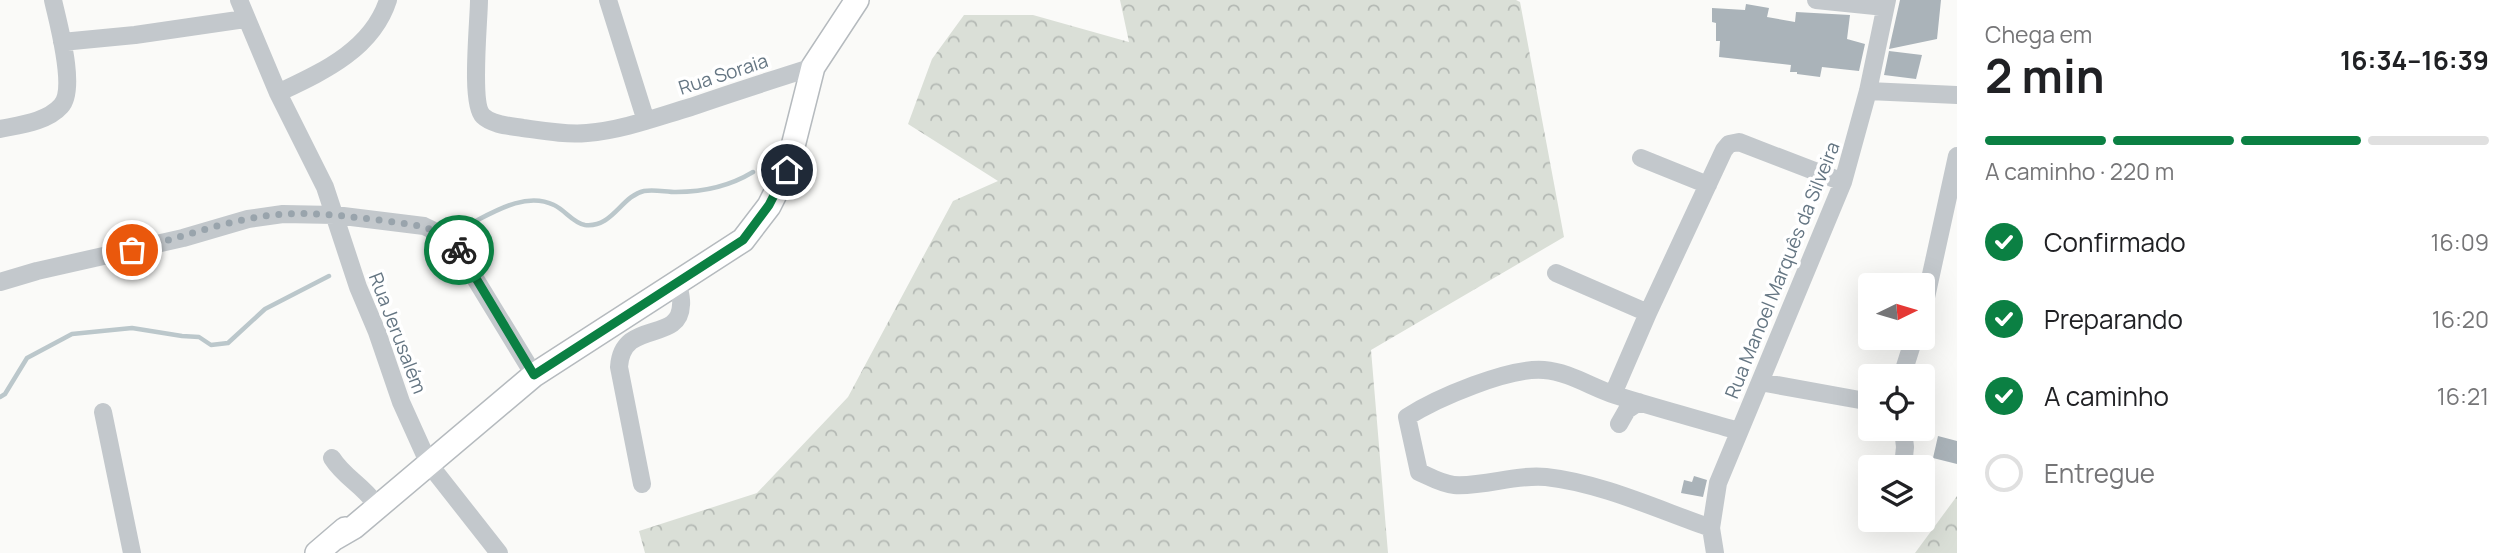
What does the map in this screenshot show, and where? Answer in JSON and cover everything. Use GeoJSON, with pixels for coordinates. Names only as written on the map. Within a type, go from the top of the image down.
{"type":"FeatureCollection","features":[{"type":"Feature","properties":{"kind":"main road"},"geometry":{"type":"LineString","coordinates":[[335,538],[354,527],[534,375],[743,240],[769,205],[787,170],[813,67],[857,0]]}},
{"type":"Feature","properties":{"kind":"main road"},"geometry":{"type":"LineString","coordinates":[[317,553],[374,502],[408,481]]}},
{"type":"Feature","properties":{"kind":"street"},"geometry":{"type":"LineString","coordinates":[[0,129],[47,116],[63,105],[67,95],[67,79],[53,0]]}},
{"type":"Feature","properties":{"kind":"street","name":"Rua Jerusalém"},"geometry":{"type":"LineString","coordinates":[[239,0],[278,93],[325,187],[358,287],[401,402],[429,464],[499,553]]}},
{"type":"Feature","properties":{"kind":"street"},"geometry":{"type":"LineString","coordinates":[[278,93],[327,69],[349,54],[382,18],[388,0]]}},
{"type":"Feature","properties":{"kind":"street","name":"Rua Soraia"},"geometry":{"type":"LineString","coordinates":[[479,0],[476,99],[483,116],[510,126],[559,133],[586,133],[646,121],[813,67]]}},
{"type":"Feature","properties":{"kind":"street"},"geometry":{"type":"LineString","coordinates":[[608,0],[646,121]]}},
{"type":"Feature","properties":{"kind":"street"},"geometry":{"type":"LineString","coordinates":[[1815,0],[1886,3]]}},
{"type":"Feature","properties":{"kind":"street","name":"Rua Manoel Marquês da Silveira"},"geometry":{"type":"LineString","coordinates":[[1715,553],[1712,528],[1718,483],[1843,182],[1868,91],[1886,3]]}},
{"type":"Feature","properties":{"kind":"street"},"geometry":{"type":"LineString","coordinates":[[62,42],[160,32],[245,19]]}},
{"type":"Feature","properties":{"kind":"street"},"geometry":{"type":"LineString","coordinates":[[1868,91],[1957,94]]}},
{"type":"Feature","properties":{"kind":"street"},"geometry":{"type":"LineString","coordinates":[[1613,394],[1647,313],[1724,150],[1733,142],[1749,146],[1843,182]]}},
{"type":"Feature","properties":{"kind":"street"},"geometry":{"type":"LineString","coordinates":[[1931,273],[1957,156]]}},
{"type":"Feature","properties":{"kind":"street"},"geometry":{"type":"LineString","coordinates":[[1641,158],[1708,185]]}},
{"type":"Feature","properties":{"kind":"street"},"geometry":{"type":"LineString","coordinates":[[0,282],[183,238],[248,219],[283,214],[334,215],[424,226],[451,239],[534,375]]}},
{"type":"Feature","properties":{"kind":"street"},"geometry":{"type":"LineString","coordinates":[[1556,274],[1647,313]]}},
{"type":"Feature","properties":{"kind":"street"},"geometry":{"type":"LineString","coordinates":[[642,484],[619,367],[620,352],[627,341],[670,326],[680,315],[682,304],[678,283]]}},
{"type":"Feature","properties":{"kind":"street"},"geometry":{"type":"LineString","coordinates":[[1712,528],[1589,485],[1565,480],[1544,477],[1518,478],[1455,485],[1419,472],[1407,417],[1427,405],[1496,376],[1521,370],[1543,370],[1562,373],[1613,394],[1740,431]]}},
{"type":"Feature","properties":{"kind":"street"},"geometry":{"type":"LineString","coordinates":[[1760,382],[1858,400]]}},
{"type":"Feature","properties":{"kind":"street"},"geometry":{"type":"LineString","coordinates":[[1619,424],[1627,410],[1639,402]]}},
{"type":"Feature","properties":{"kind":"street"},"geometry":{"type":"LineString","coordinates":[[103,412],[132,553]]}},
{"type":"Feature","properties":{"kind":"street"},"geometry":{"type":"LineString","coordinates":[[332,458],[340,471],[367,491],[374,502]]}},
{"type":"Feature","properties":{"kind":"green space"},"geometry":{"type":"Polygon","coordinates":[[[1120,0],[1520,2],[1564,237],[1371,350],[1388,553],[645,553],[639,531],[757,493],[848,397],[953,201],[998,181],[908,124],[932,59],[964,15],[1033,15],[1129,42],[1120,0]]]}},
{"type":"Feature","properties":{"kind":"green space"},"geometry":{"type":"Polygon","coordinates":[[[1957,496],[1957,553],[1915,553],[1930,532],[1935,532],[1935,526],[1957,496]]]}},
{"type":"Feature","properties":{"kind":"building"},"geometry":{"type":"Polygon","coordinates":[[[1900,0],[1941,0],[1937,39],[1889,49],[1900,0]]]}},
{"type":"Feature","properties":{"kind":"building"},"geometry":{"type":"Polygon","coordinates":[[[1746,4],[1769,8],[1767,17],[1795,22],[1796,12],[1850,15],[1847,39],[1865,44],[1859,71],[1822,67],[1820,77],[1790,72],[1791,65],[1719,57],[1720,41],[1716,41],[1716,23],[1712,22],[1712,8],[1745,10],[1746,4]]]}},
{"type":"Feature","properties":{"kind":"building"},"geometry":{"type":"Polygon","coordinates":[[[1889,51],[1922,55],[1916,79],[1884,75],[1889,51]]]}},
{"type":"Feature","properties":{"kind":"building"},"geometry":{"type":"Polygon","coordinates":[[[1938,436],[1957,441],[1957,464],[1935,458],[1938,436]]]}},
{"type":"Feature","properties":{"kind":"building"},"geometry":{"type":"Polygon","coordinates":[[[1694,476],[1707,480],[1703,497],[1681,493],[1684,480],[1692,482],[1694,476]]]}},
{"type":"Feature","properties":{"kind":"waterway"},"geometry":{"type":"LineString","coordinates":[[468,225],[509,205],[532,201],[554,205],[581,224],[595,225],[644,191],[697,191],[735,181],[753,172]]}},
{"type":"Feature","properties":{"kind":"waterway"},"geometry":{"type":"LineString","coordinates":[[0,397],[5,394],[27,358],[72,334],[132,328],[199,337],[211,345],[228,343],[265,309],[329,276]]}},
{"type":"Feature","properties":{"kind":"way so far"},"geometry":{"type":"LineString","coordinates":[[132,250],[248,219],[316,213],[424,226],[451,239],[459,250]]}},
{"type":"Feature","properties":{"kind":"route"},"geometry":{"type":"LineString","coordinates":[[459,250],[534,375],[743,240],[769,205],[787,170]]}}]}
